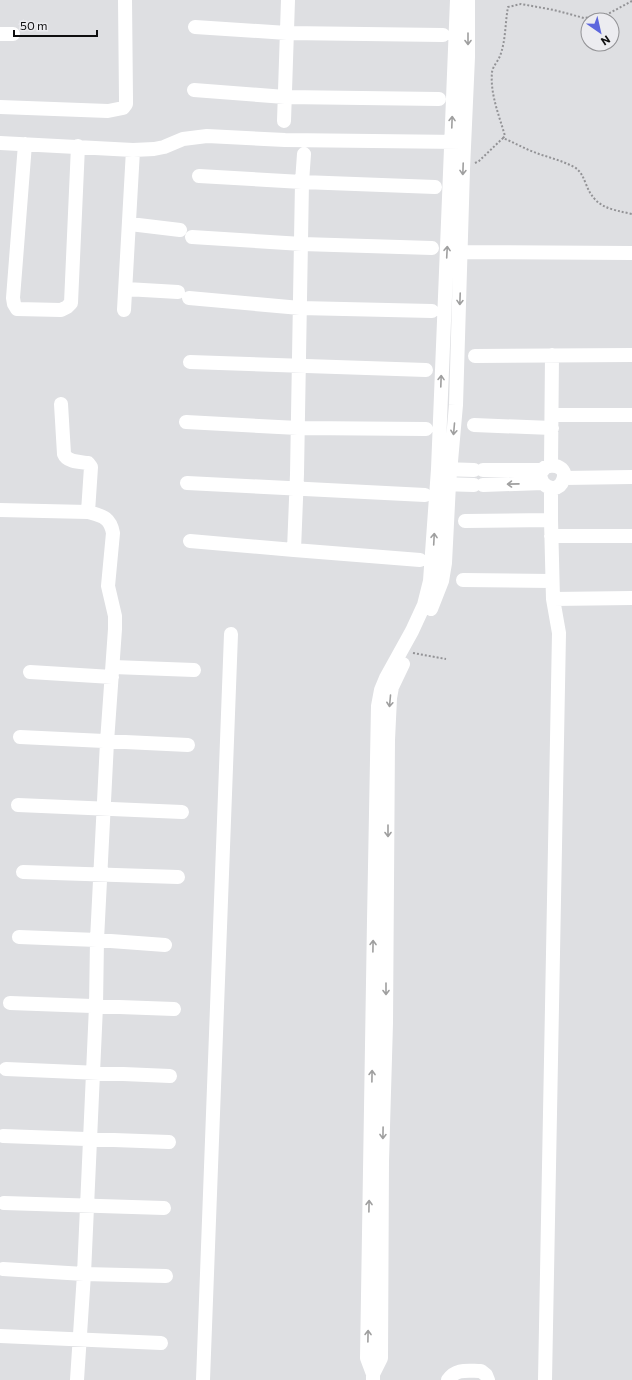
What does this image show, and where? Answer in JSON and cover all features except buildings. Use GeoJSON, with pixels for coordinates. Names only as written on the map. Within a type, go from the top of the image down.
{"type":"FeatureCollection","features":[{"type":"Feature","properties":{"kind":"street"},"geometry":{"type":"LineString","coordinates":[[0,106],[108,111],[123,108],[126,104],[126,0]]}},
{"type":"Feature","properties":{"kind":"street"},"geometry":{"type":"LineString","coordinates":[[284,121],[288,0]]}},
{"type":"Feature","properties":{"kind":"street"},"geometry":{"type":"LineString","coordinates":[[373,1377],[381,1358],[382,1169],[386,1023],[389,705],[392,687],[409,652],[416,632],[442,581],[432,562],[444,469],[458,142],[457,0]]}},
{"type":"Feature","properties":{"kind":"street"},"geometry":{"type":"LineString","coordinates":[[444,469],[456,405],[463,169],[458,142],[468,57],[468,0]]}},
{"type":"Feature","properties":{"kind":"street"},"geometry":{"type":"LineString","coordinates":[[195,27],[287,33],[443,35]]}},
{"type":"Feature","properties":{"kind":"street"},"geometry":{"type":"LineString","coordinates":[[194,90],[285,97],[439,99]]}},
{"type":"Feature","properties":{"kind":"street"},"geometry":{"type":"LineString","coordinates":[[0,143],[133,150],[154,149],[164,147],[183,139],[207,136],[285,140],[458,142]]}},
{"type":"Feature","properties":{"kind":"street"},"geometry":{"type":"LineString","coordinates":[[25,144],[13,298],[17,309],[62,310],[71,303],[78,146]]}},
{"type":"Feature","properties":{"kind":"street"},"geometry":{"type":"LineString","coordinates":[[124,310],[133,150]]}},
{"type":"Feature","properties":{"kind":"street"},"geometry":{"type":"LineString","coordinates":[[294,550],[302,244],[302,182],[304,154]]}},
{"type":"Feature","properties":{"kind":"street"},"geometry":{"type":"LineString","coordinates":[[199,176],[302,182],[436,187]]}},
{"type":"Feature","properties":{"kind":"street"},"geometry":{"type":"LineString","coordinates":[[130,224],[180,230]]}},
{"type":"Feature","properties":{"kind":"street"},"geometry":{"type":"LineString","coordinates":[[192,237],[302,244],[432,248]]}},
{"type":"Feature","properties":{"kind":"street"},"geometry":{"type":"LineString","coordinates":[[461,252],[632,253]]}},
{"type":"Feature","properties":{"kind":"street"},"geometry":{"type":"LineString","coordinates":[[126,288],[300,308],[432,311]]}},
{"type":"Feature","properties":{"kind":"street"},"geometry":{"type":"LineString","coordinates":[[475,356],[632,355]]}},
{"type":"Feature","properties":{"kind":"street"},"geometry":{"type":"LineString","coordinates":[[545,1380],[559,634],[551,581],[551,520],[547,477],[552,421],[552,356]]}},
{"type":"Feature","properties":{"kind":"street"},"geometry":{"type":"LineString","coordinates":[[190,362],[426,370]]}},
{"type":"Feature","properties":{"kind":"street"},"geometry":{"type":"LineString","coordinates":[[62,404],[65,458],[68,460],[88,463],[90,467],[88,512]]}},
{"type":"Feature","properties":{"kind":"street"},"geometry":{"type":"LineString","coordinates":[[474,425],[552,421],[632,414]]}},
{"type":"Feature","properties":{"kind":"street"},"geometry":{"type":"LineString","coordinates":[[186,422],[298,428],[426,429]]}},
{"type":"Feature","properties":{"kind":"street"},"geometry":{"type":"LineString","coordinates":[[443,484],[478,485],[547,477],[556,465],[564,472],[564,478],[632,477]]}},
{"type":"Feature","properties":{"kind":"street"},"geometry":{"type":"LineString","coordinates":[[444,469],[479,470],[547,477]]}},
{"type":"Feature","properties":{"kind":"street"},"geometry":{"type":"LineString","coordinates":[[188,483],[425,495]]}},
{"type":"Feature","properties":{"kind":"street"},"geometry":{"type":"LineString","coordinates":[[0,510],[88,512],[108,520],[112,525],[113,533],[108,586],[115,622],[107,742],[97,940],[96,1006],[84,1274],[77,1380]]}},
{"type":"Feature","properties":{"kind":"street"},"geometry":{"type":"LineString","coordinates":[[465,521],[551,520]]}},
{"type":"Feature","properties":{"kind":"street"},"geometry":{"type":"LineString","coordinates":[[551,536],[632,536]]}},
{"type":"Feature","properties":{"kind":"street"},"geometry":{"type":"LineString","coordinates":[[190,541],[432,562]]}},
{"type":"Feature","properties":{"kind":"street"},"geometry":{"type":"LineString","coordinates":[[463,580],[551,581]]}},
{"type":"Feature","properties":{"kind":"street"},"geometry":{"type":"LineString","coordinates":[[553,599],[632,598]]}},
{"type":"Feature","properties":{"kind":"street"},"geometry":{"type":"LineString","coordinates":[[373,1377],[367,1358],[378,706],[381,690],[386,678],[416,632]]}},
{"type":"Feature","properties":{"kind":"street"},"geometry":{"type":"LineString","coordinates":[[203,1380],[230,634]]}},
{"type":"Feature","properties":{"kind":"street"},"geometry":{"type":"LineString","coordinates":[[30,672],[194,670]]}},
{"type":"Feature","properties":{"kind":"street"},"geometry":{"type":"LineString","coordinates":[[20,737],[188,745]]}},
{"type":"Feature","properties":{"kind":"street"},"geometry":{"type":"LineString","coordinates":[[18,805],[182,812]]}},
{"type":"Feature","properties":{"kind":"street"},"geometry":{"type":"LineString","coordinates":[[23,872],[178,877]]}},
{"type":"Feature","properties":{"kind":"street"},"geometry":{"type":"LineString","coordinates":[[19,937],[97,940],[165,945]]}},
{"type":"Feature","properties":{"kind":"street"},"geometry":{"type":"LineString","coordinates":[[10,1003],[174,1009]]}},
{"type":"Feature","properties":{"kind":"street"},"geometry":{"type":"LineString","coordinates":[[6,1069],[170,1076]]}},
{"type":"Feature","properties":{"kind":"street"},"geometry":{"type":"LineString","coordinates":[[3,1136],[169,1142]]}},
{"type":"Feature","properties":{"kind":"street"},"geometry":{"type":"LineString","coordinates":[[4,1203],[164,1208]]}},
{"type":"Feature","properties":{"kind":"street"},"geometry":{"type":"LineString","coordinates":[[3,1269],[84,1274],[166,1276]]}},
{"type":"Feature","properties":{"kind":"street"},"geometry":{"type":"LineString","coordinates":[[0,1336],[79,1338],[161,1343]]}},
{"type":"Feature","properties":{"kind":"street"},"geometry":{"type":"LineString","coordinates":[[448,1380],[452,1374],[459,1371],[482,1371],[488,1380]]}},
{"type":"Feature","properties":{"kind":"path"},"geometry":{"type":"LineString","coordinates":[[463,169],[479,161],[505,136],[494,97],[492,71],[500,56],[506,32],[508,7],[521,4],[554,10],[584,18],[606,15],[632,1]]}},
{"type":"Feature","properties":{"kind":"path"},"geometry":{"type":"LineString","coordinates":[[503,138],[538,154],[561,160],[576,168],[582,174],[595,200],[608,209],[632,214]]}},
{"type":"Feature","properties":{"kind":"path"},"geometry":{"type":"LineString","coordinates":[[409,652],[446,659]]}}]}
